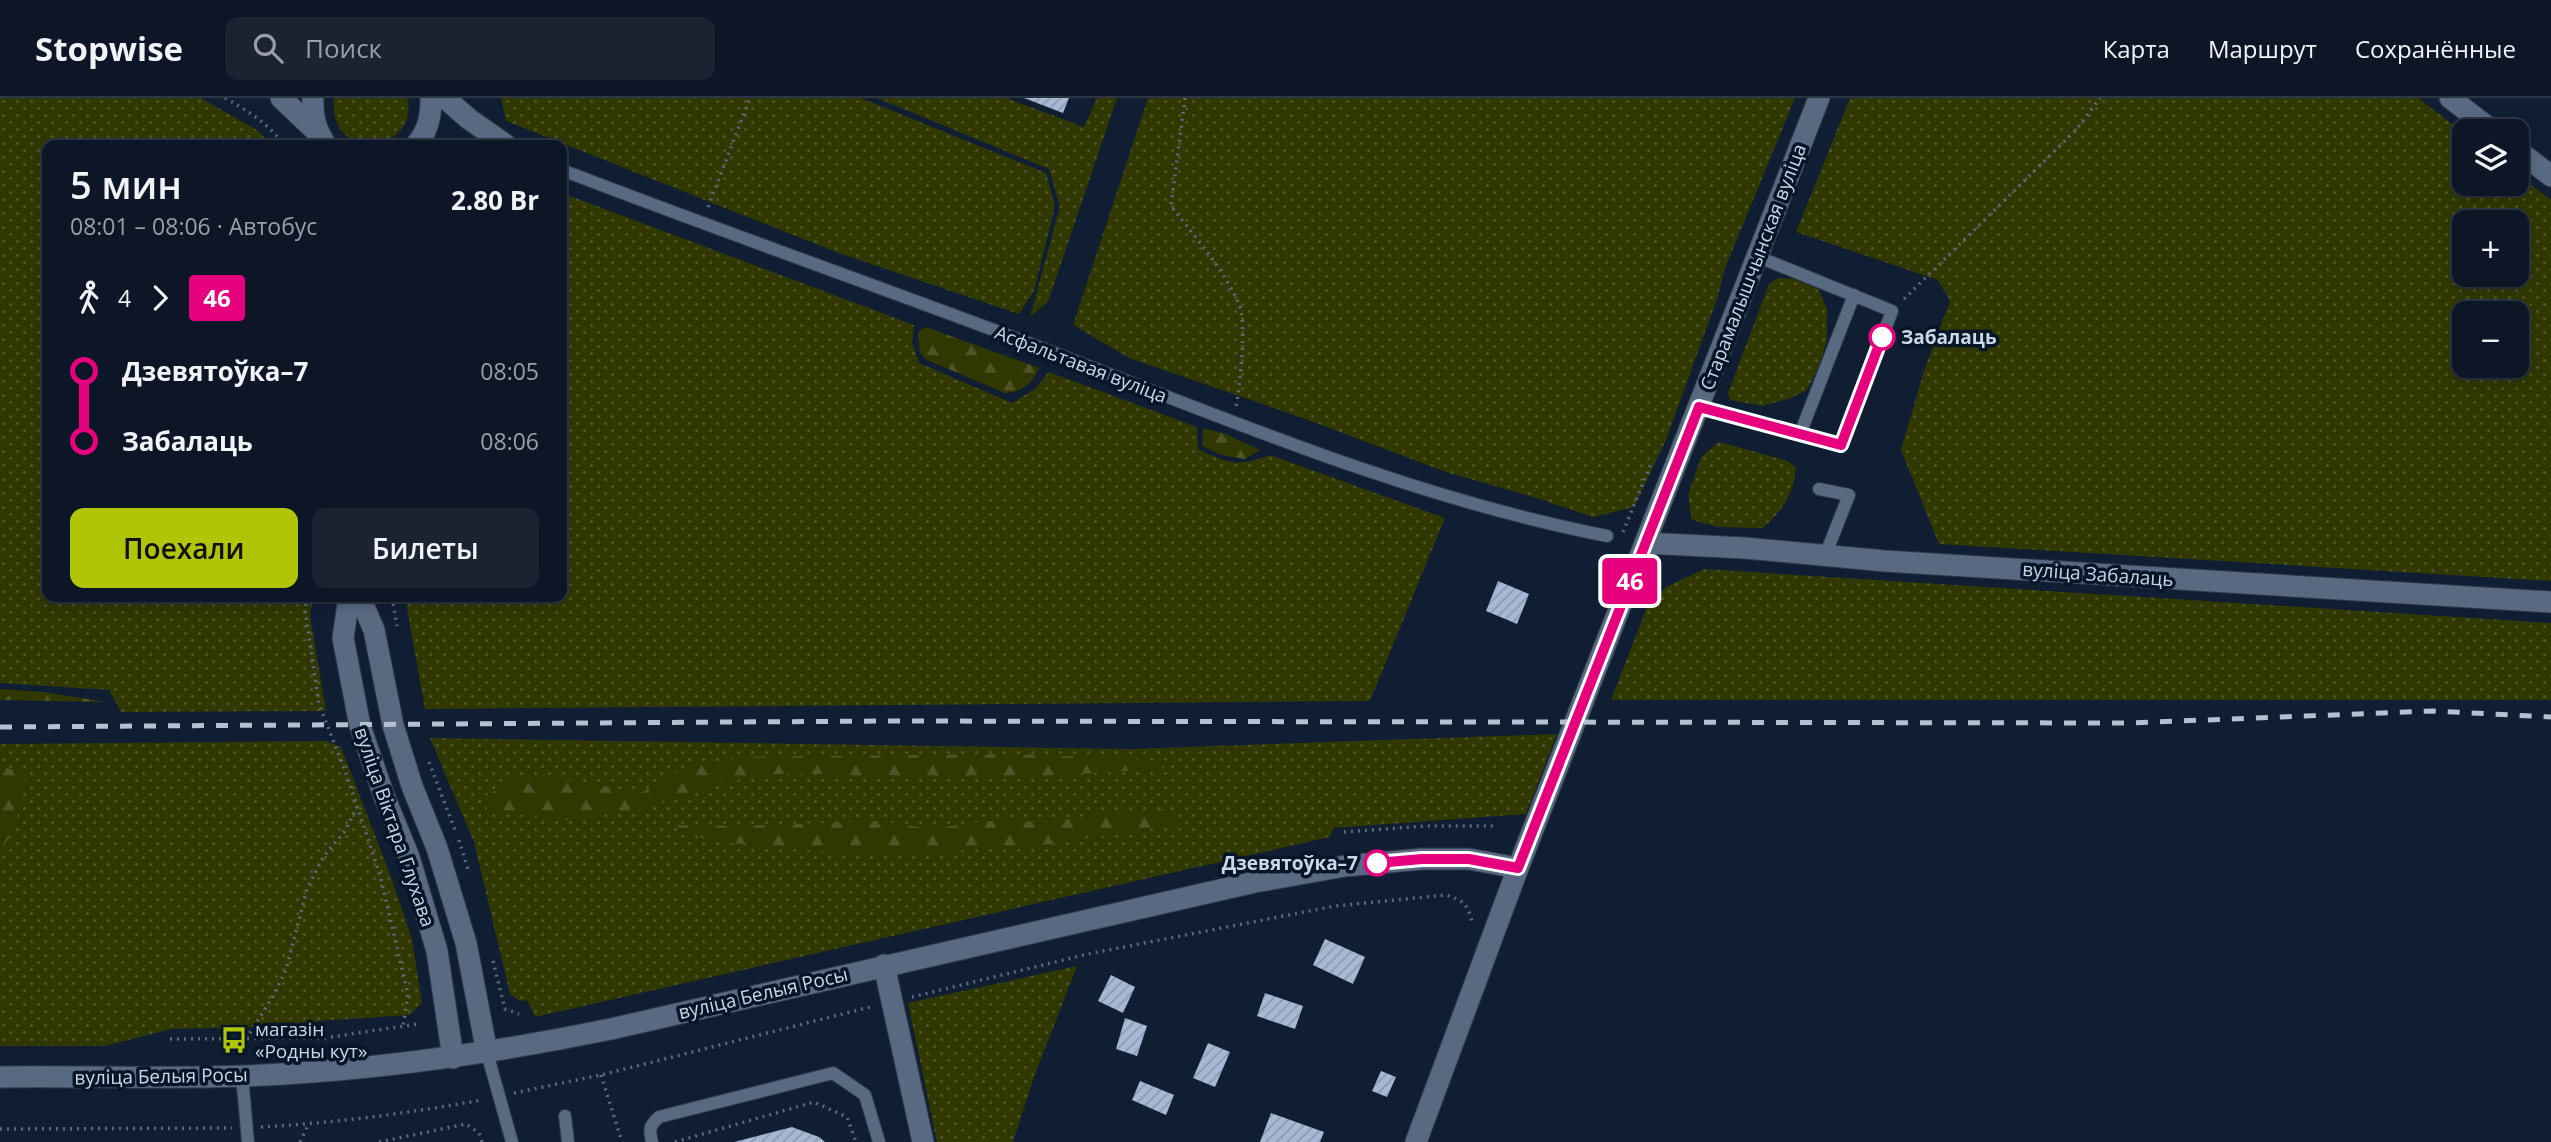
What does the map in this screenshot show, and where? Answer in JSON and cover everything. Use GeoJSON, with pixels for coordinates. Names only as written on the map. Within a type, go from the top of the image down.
{"type":"FeatureCollection","features":[{"type":"Feature","properties":{"kind":"main road"},"geometry":{"type":"LineString","coordinates":[[281,98],[322,139]]}},
{"type":"Feature","properties":{"kind":"main road"},"geometry":{"type":"LineString","coordinates":[[313,98],[312,115],[322,139]]}},
{"type":"Feature","properties":{"kind":"main road"},"geometry":{"type":"LineString","coordinates":[[420,140],[430,117],[431,98]]}},
{"type":"Feature","properties":{"kind":"main road"},"geometry":{"type":"LineString","coordinates":[[445,98],[499,140]]}},
{"type":"Feature","properties":{"kind":"main road","name":"Старамалышчынская вуліца"},"geometry":{"type":"LineString","coordinates":[[1416,1142],[1518,868],[1819,98]]}},
{"type":"Feature","properties":{"kind":"main road"},"geometry":{"type":"LineString","coordinates":[[2450,98],[2477,119]]}},
{"type":"Feature","properties":{"kind":"main road"},"geometry":{"type":"LineString","coordinates":[[2529,159],[2551,176]]}},
{"type":"Feature","properties":{"kind":"main road","name":"вуліца Забалаць"},"geometry":{"type":"LineString","coordinates":[[1645,543],[2551,602]]}},
{"type":"Feature","properties":{"kind":"main road","name":"вуліца Віктара Глухава"},"geometry":{"type":"LineString","coordinates":[[348,602],[343,638],[360,726],[409,857],[437,951],[453,1058]]}},
{"type":"Feature","properties":{"kind":"main road","name":"вуліца Віктара Глухава"},"geometry":{"type":"LineString","coordinates":[[362,602],[374,631],[393,725],[412,786],[437,848],[466,943],[487,1053]]}},
{"type":"Feature","properties":{"kind":"main road","name":"вуліца Белыя Росы"},"geometry":{"type":"LineString","coordinates":[[0,1077],[242,1076],[453,1058],[611,1029],[1255,881],[1345,866],[1422,859],[1469,859],[1518,868]]}},
{"type":"Feature","properties":{"kind":"main road"},"geometry":{"type":"LineString","coordinates":[[884,965],[923,1142]]}},
{"type":"Feature","properties":{"kind":"lane","name":"Асфальтавая вуліца"},"geometry":{"type":"LineString","coordinates":[[567,172],[1234,422],[1429,492],[1607,536]]}},
{"type":"Feature","properties":{"kind":"lane"},"geometry":{"type":"LineString","coordinates":[[1699,407],[1841,445],[1892,311],[1756,256]]}},
{"type":"Feature","properties":{"kind":"lane"},"geometry":{"type":"LineString","coordinates":[[1800,434],[1854,295]]}},
{"type":"Feature","properties":{"kind":"lane"},"geometry":{"type":"LineString","coordinates":[[1819,489],[1849,495],[1825,556]]}},
{"type":"Feature","properties":{"kind":"lane"},"geometry":{"type":"LineString","coordinates":[[487,1053],[512,1142]]}},
{"type":"Feature","properties":{"kind":"lane"},"geometry":{"type":"LineString","coordinates":[[652,1142],[650,1125],[659,1117],[833,1073],[865,1095],[879,1142]]}},
{"type":"Feature","properties":{"kind":"lane"},"geometry":{"type":"LineString","coordinates":[[242,1076],[248,1142]]}},
{"type":"Feature","properties":{"kind":"lane"},"geometry":{"type":"LineString","coordinates":[[565,1116],[568,1142]]}},
{"type":"Feature","properties":{"kind":"path"},"geometry":{"type":"LineString","coordinates":[[225,98],[255,115],[280,140]]}},
{"type":"Feature","properties":{"kind":"path"},"geometry":{"type":"LineString","coordinates":[[702,222],[750,98]]}},
{"type":"Feature","properties":{"kind":"path"},"geometry":{"type":"LineString","coordinates":[[1185,98],[1171,206],[1216,263],[1240,306],[1242,372],[1234,422]]}},
{"type":"Feature","properties":{"kind":"path"},"geometry":{"type":"LineString","coordinates":[[1892,311],[2076,130],[2101,98]]}},
{"type":"Feature","properties":{"kind":"path"},"geometry":{"type":"LineString","coordinates":[[306,602],[305,610],[319,704],[380,875],[408,994],[403,1027]]}},
{"type":"Feature","properties":{"kind":"path"},"geometry":{"type":"LineString","coordinates":[[393,602],[398,637]]}},
{"type":"Feature","properties":{"kind":"path"},"geometry":{"type":"LineString","coordinates":[[428,759],[470,877]]}},
{"type":"Feature","properties":{"kind":"path"},"geometry":{"type":"LineString","coordinates":[[246,1039],[286,970],[307,889],[324,856],[345,831],[357,807]]}},
{"type":"Feature","properties":{"kind":"path"},"geometry":{"type":"LineString","coordinates":[[1345,832],[1424,826],[1494,826]]}},
{"type":"Feature","properties":{"kind":"path"},"geometry":{"type":"LineString","coordinates":[[0,1129],[247,1128],[308,1125],[428,1110],[601,1075],[1088,954],[1335,906],[1445,895],[1461,899],[1469,908],[1472,922]]}},
{"type":"Feature","properties":{"kind":"path"},"geometry":{"type":"LineString","coordinates":[[491,953],[505,1009],[519,1014]]}},
{"type":"Feature","properties":{"kind":"path"},"geometry":{"type":"LineString","coordinates":[[170,1039],[324,1038],[418,1024]]}},
{"type":"Feature","properties":{"kind":"path"},"geometry":{"type":"LineString","coordinates":[[601,1075],[622,1142]]}},
{"type":"Feature","properties":{"kind":"path"},"geometry":{"type":"LineString","coordinates":[[675,1142],[814,1102],[847,1117],[856,1142]]}},
{"type":"Feature","properties":{"kind":"path"},"geometry":{"type":"LineString","coordinates":[[379,1142],[466,1124],[480,1133],[482,1142]]}},
{"type":"Feature","properties":{"kind":"path"},"geometry":{"type":"LineString","coordinates":[[300,1142],[308,1125]]}},
{"type":"Feature","properties":{"kind":"green space"},"geometry":{"type":"Polygon","coordinates":[[[0,98],[201,98],[257,130],[266,140],[42,140],[42,602],[312,602],[310,615],[326,711],[121,712],[109,690],[0,683],[0,98]]]}},
{"type":"Feature","properties":{"kind":"green space"},"geometry":{"type":"Polygon","coordinates":[[[334,98],[407,98],[408,117],[401,131],[388,140],[354,140],[344,134],[336,119],[334,98]]]}},
{"type":"Feature","properties":{"kind":"green space"},"geometry":{"type":"Polygon","coordinates":[[[501,98],[861,98],[1046,173],[1055,206],[1034,291],[1019,314],[836,252],[567,145],[567,140],[554,140],[506,121],[501,98]]]}},
{"type":"Feature","properties":{"kind":"green space"},"geometry":{"type":"Polygon","coordinates":[[[877,98],[1006,98],[1084,127],[1097,98],[1117,98],[1048,302],[1030,317],[1060,206],[1049,169],[877,98]]]}},
{"type":"Feature","properties":{"kind":"green space"},"geometry":{"type":"Polygon","coordinates":[[[1148,98],[1795,98],[1725,268],[1717,299],[1666,440],[1634,507],[1593,517],[1446,472],[1300,417],[1129,358],[1073,325],[1148,98]]]}},
{"type":"Feature","properties":{"kind":"green space"},"geometry":{"type":"Polygon","coordinates":[[[1850,98],[2418,98],[2452,124],[2452,196],[2529,196],[2529,183],[2551,200],[2551,581],[1939,544],[1901,450],[1924,371],[1950,301],[1938,280],[1796,232],[1850,98]]]}},
{"type":"Feature","properties":{"kind":"green space"},"geometry":{"type":"Polygon","coordinates":[[[567,195],[914,325],[912,342],[919,363],[1012,403],[1035,389],[1049,372],[1197,427],[1198,449],[1226,461],[1250,461],[1270,455],[1445,518],[1370,701],[425,709],[406,602],[567,602],[567,195]]]}},
{"type":"Feature","properties":{"kind":"green space"},"geometry":{"type":"Polygon","coordinates":[[[1778,278],[1795,279],[1819,290],[1827,309],[1827,340],[1818,369],[1807,390],[1791,398],[1762,406],[1730,400],[1728,393],[1769,284],[1778,278]]]}},
{"type":"Feature","properties":{"kind":"green space"},"geometry":{"type":"Polygon","coordinates":[[[926,327],[1039,368],[1026,386],[1005,393],[927,360],[920,353],[918,332],[926,327]]]}},
{"type":"Feature","properties":{"kind":"green space"},"geometry":{"type":"Polygon","coordinates":[[[1203,428],[1226,434],[1260,450],[1245,459],[1221,455],[1202,446],[1203,428]]]}},
{"type":"Feature","properties":{"kind":"green space"},"geometry":{"type":"Polygon","coordinates":[[[1719,442],[1788,461],[1796,468],[1793,486],[1786,501],[1763,528],[1718,527],[1692,520],[1688,495],[1701,457],[1719,442]]]}},
{"type":"Feature","properties":{"kind":"green space"},"geometry":{"type":"Polygon","coordinates":[[[1704,569],[2551,623],[2551,700],[1611,700],[1647,607],[1666,587],[1704,569]]]}},
{"type":"Feature","properties":{"kind":"green space"},"geometry":{"type":"Polygon","coordinates":[[[0,689],[44,692],[106,702],[0,700],[0,689]]]}},
{"type":"Feature","properties":{"kind":"green space"},"geometry":{"type":"Polygon","coordinates":[[[1557,734],[1526,814],[1333,828],[1330,837],[535,1017],[528,1001],[518,1000],[510,994],[474,842],[430,738],[1131,749],[1557,734]]]}},
{"type":"Feature","properties":{"kind":"green space"},"geometry":{"type":"Polygon","coordinates":[[[326,741],[341,747],[391,877],[412,939],[422,1003],[409,1015],[318,1021],[301,1026],[171,1029],[105,1046],[0,1046],[0,744],[326,741]]]}},
{"type":"Feature","properties":{"kind":"green space"},"geometry":{"type":"Polygon","coordinates":[[[1015,754],[1178,761],[1160,769],[1030,777],[886,778],[763,774],[724,783],[644,809],[567,820],[487,813],[487,795],[521,776],[542,775],[619,789],[637,795],[688,766],[745,757],[1015,754]]]}},
{"type":"Feature","properties":{"kind":"green space"},"geometry":{"type":"Polygon","coordinates":[[[0,767],[27,772],[13,834],[0,849],[0,767]]]}},
{"type":"Feature","properties":{"kind":"green space"},"geometry":{"type":"Polygon","coordinates":[[[1162,809],[1180,824],[1051,844],[938,852],[832,852],[708,841],[675,825],[739,826],[879,821],[931,829],[986,821],[1046,822],[1120,811],[1162,809]]]}},
{"type":"Feature","properties":{"kind":"green space"},"geometry":{"type":"Polygon","coordinates":[[[1077,966],[1034,1077],[1013,1142],[937,1142],[908,1003],[1077,966]]]}},
{"type":"Feature","properties":{"kind":"building"},"geometry":{"type":"Polygon","coordinates":[[[1024,98],[1069,98],[1063,113],[1024,98]]]}},
{"type":"Feature","properties":{"kind":"building"},"geometry":{"type":"Polygon","coordinates":[[[1498,581],[1529,594],[1517,624],[1486,611],[1498,581]]]}},
{"type":"Feature","properties":{"kind":"building"},"geometry":{"type":"Polygon","coordinates":[[[1325,939],[1365,957],[1353,984],[1313,965],[1325,939]]]}},
{"type":"Feature","properties":{"kind":"building"},"geometry":{"type":"Polygon","coordinates":[[[1111,975],[1135,987],[1123,1013],[1098,1001],[1111,975]]]}},
{"type":"Feature","properties":{"kind":"building"},"geometry":{"type":"Polygon","coordinates":[[[1265,993],[1303,1006],[1295,1029],[1257,1016],[1265,993]]]}},
{"type":"Feature","properties":{"kind":"building"},"geometry":{"type":"Polygon","coordinates":[[[1125,1018],[1147,1026],[1137,1056],[1116,1049],[1125,1018]]]}},
{"type":"Feature","properties":{"kind":"building"},"geometry":{"type":"Polygon","coordinates":[[[1208,1043],[1230,1052],[1215,1087],[1193,1078],[1208,1043]]]}},
{"type":"Feature","properties":{"kind":"building"},"geometry":{"type":"Polygon","coordinates":[[[1381,1071],[1396,1077],[1387,1097],[1372,1091],[1381,1071]]]}},
{"type":"Feature","properties":{"kind":"building"},"geometry":{"type":"Polygon","coordinates":[[[1140,1081],[1174,1095],[1166,1115],[1132,1100],[1140,1081]]]}},
{"type":"Feature","properties":{"kind":"building"},"geometry":{"type":"Polygon","coordinates":[[[1271,1113],[1324,1132],[1320,1142],[1260,1142],[1271,1113]]]}},
{"type":"Feature","properties":{"kind":"building"},"geometry":{"type":"Polygon","coordinates":[[[792,1127],[825,1142],[734,1142],[792,1127]]]}},
{"type":"Feature","properties":{"kind":"railway"},"geometry":{"type":"LineString","coordinates":[[0,727],[885,721],[2129,723],[2433,711],[2551,717]]}},
{"type":"Feature","properties":{"kind":"bus line","name":"46"},"geometry":{"type":"LineString","coordinates":[[1377,863],[1469,859],[1518,868],[1699,407],[1841,445],[1882,337]]}},
{"type":"Feature","properties":{"kind":"place","name":"Забалаць"},"geometry":{"type":"Point","coordinates":[1882,337]}},
{"type":"Feature","properties":{"kind":"place","name":"Дзевятоўка–7"},"geometry":{"type":"Point","coordinates":[1377,863]}},
{"type":"Feature","properties":{"kind":"place","name":"магазін «Родны кут»"},"geometry":{"type":"Point","coordinates":[234,1040]}}]}
